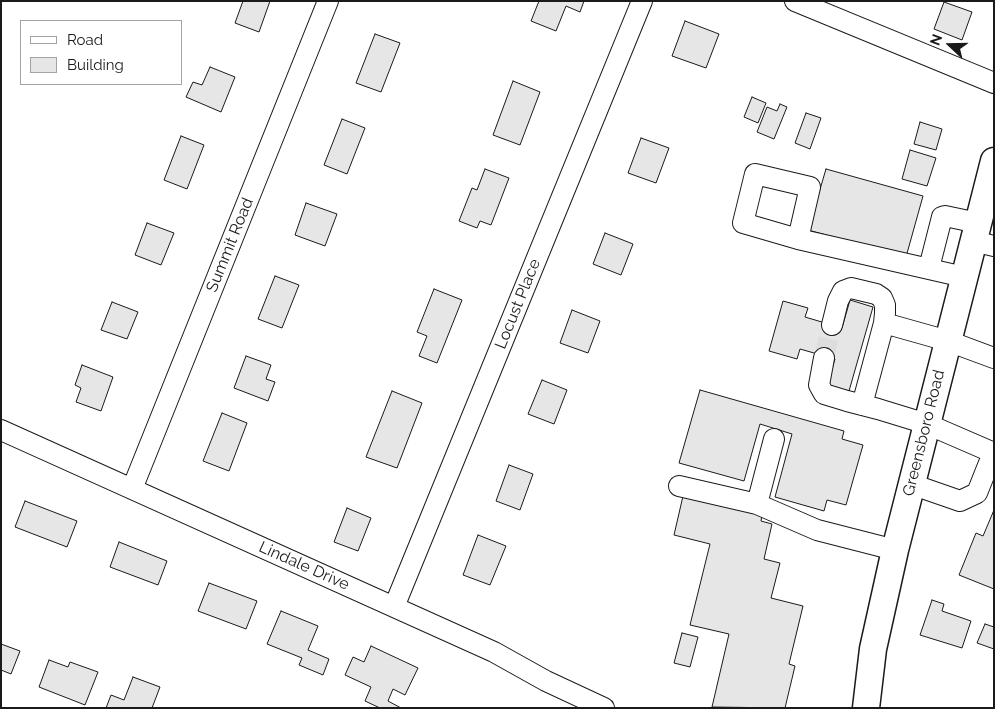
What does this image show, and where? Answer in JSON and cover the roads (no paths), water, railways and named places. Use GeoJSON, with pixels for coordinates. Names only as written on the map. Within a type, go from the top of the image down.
{"type":"FeatureCollection","features":[{"type":"Feature","properties":{"kind":"main road","name":"Greensboro Road"},"geometry":{"type":"LineString","coordinates":[[866,708],[873,650],[895,550],[964,276],[982,237],[994,161]]}},
{"type":"Feature","properties":{"kind":"street","name":"Summit Road"},"geometry":{"type":"LineString","coordinates":[[132,489],[328,1]]}},
{"type":"Feature","properties":{"kind":"street","name":"Locust Place"},"geometry":{"type":"LineString","coordinates":[[394,607],[642,1]]}},
{"type":"Feature","properties":{"kind":"street"},"geometry":{"type":"LineString","coordinates":[[795,1],[994,83]]}},
{"type":"Feature","properties":{"kind":"street"},"geometry":{"type":"LineString","coordinates":[[929,268],[942,217],[945,216],[982,237]]}},
{"type":"Feature","properties":{"kind":"street"},"geometry":{"type":"LineString","coordinates":[[798,239],[964,276]]}},
{"type":"Feature","properties":{"kind":"street"},"geometry":{"type":"LineString","coordinates":[[832,325],[838,301],[843,291],[851,288],[876,294],[882,298],[886,313],[862,405]]}},
{"type":"Feature","properties":{"kind":"street"},"geometry":{"type":"LineString","coordinates":[[884,323],[948,341],[994,358]]}},
{"type":"Feature","properties":{"kind":"street"},"geometry":{"type":"LineString","coordinates":[[824,358],[819,385],[824,394],[927,424],[994,453],[976,494],[960,501],[911,484]]}},
{"type":"Feature","properties":{"kind":"street","name":"Lindale Drive"},"geometry":{"type":"LineString","coordinates":[[1,430],[494,652],[546,681],[604,708]]}},
{"type":"Feature","properties":{"kind":"street"},"geometry":{"type":"LineString","coordinates":[[757,504],[774,439]]}},
{"type":"Feature","properties":{"kind":"street"},"geometry":{"type":"LineString","coordinates":[[679,486],[757,504],[817,530],[895,550]]}},
{"type":"Feature","properties":{"kind":"tunnel"},"geometry":{"type":"LineString","coordinates":[[824,358],[832,325]]}}]}
